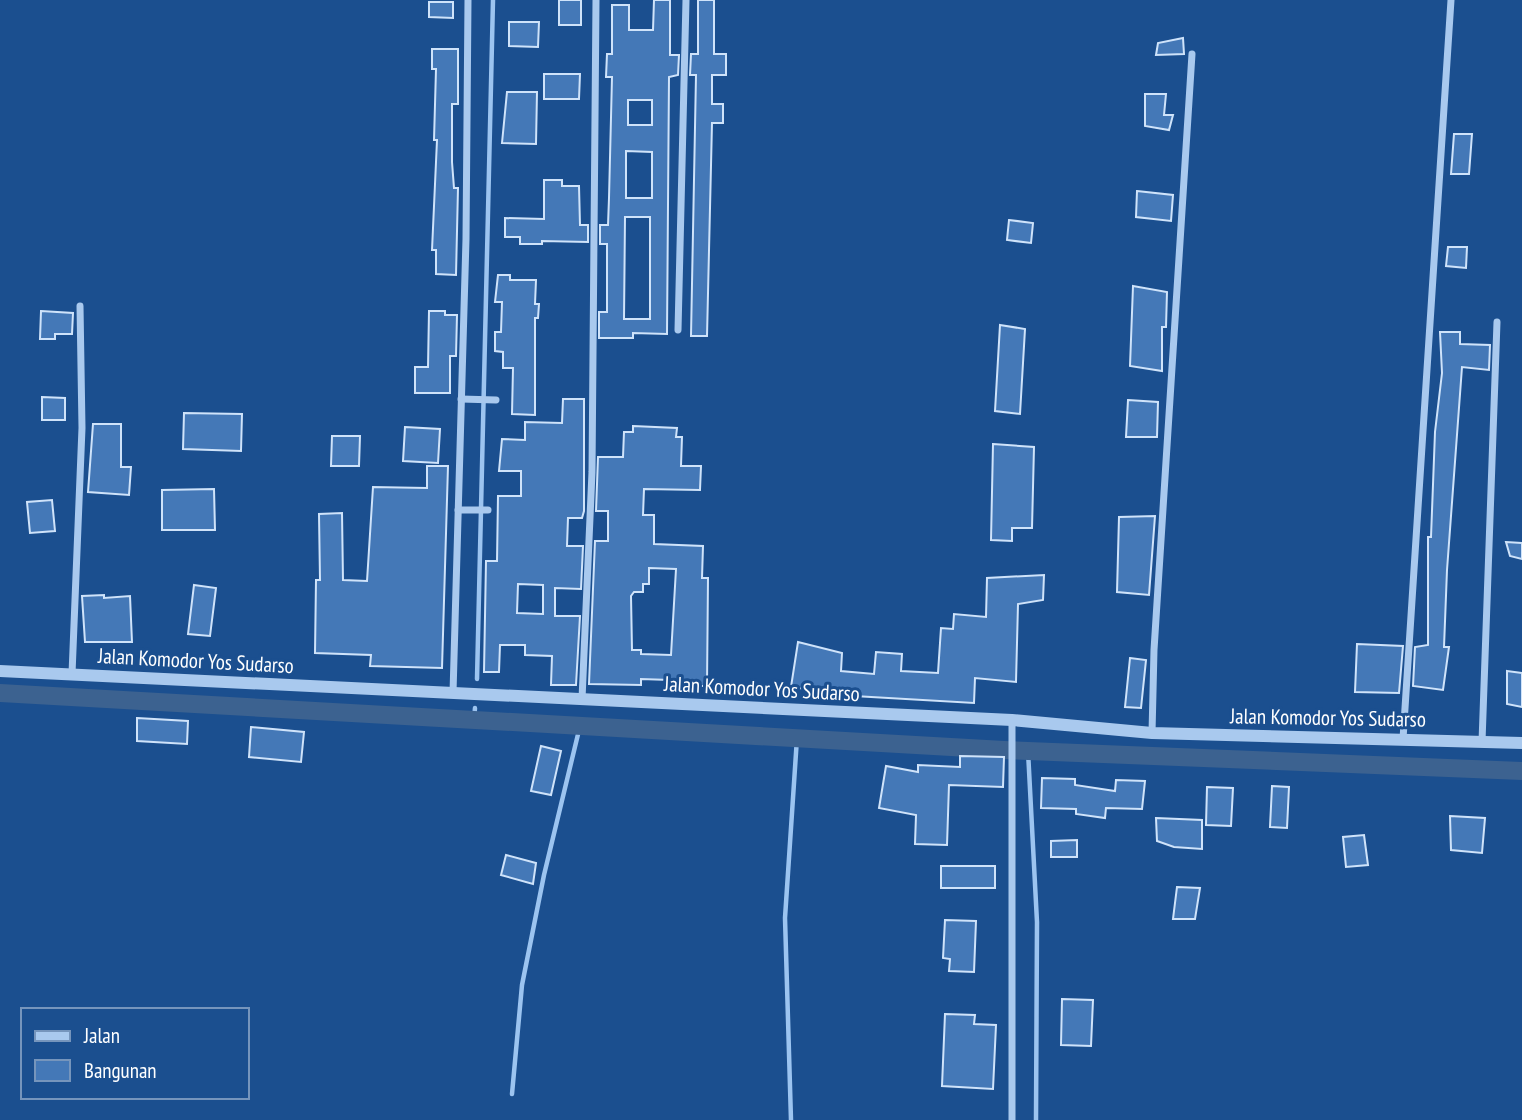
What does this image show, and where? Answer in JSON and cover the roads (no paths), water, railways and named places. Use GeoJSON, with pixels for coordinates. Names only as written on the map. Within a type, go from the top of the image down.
{"type":"FeatureCollection","features":[{"type":"Feature","properties":{"kind":"street"},"geometry":{"type":"LineString","coordinates":[[453,692],[468,0]]}},
{"type":"Feature","properties":{"kind":"street"},"geometry":{"type":"LineString","coordinates":[[582,699],[592,472],[596,0]]}},
{"type":"Feature","properties":{"kind":"street"},"geometry":{"type":"LineString","coordinates":[[678,330],[686,0]]}},
{"type":"Feature","properties":{"kind":"street"},"geometry":{"type":"LineString","coordinates":[[1403,739],[1451,0]]}},
{"type":"Feature","properties":{"kind":"street"},"geometry":{"type":"LineString","coordinates":[[1152,733],[1154,650],[1192,54]]}},
{"type":"Feature","properties":{"kind":"street"},"geometry":{"type":"LineString","coordinates":[[72,674],[82,428],[80,306]]}},
{"type":"Feature","properties":{"kind":"street"},"geometry":{"type":"LineString","coordinates":[[1482,742],[1497,322]]}},
{"type":"Feature","properties":{"kind":"street"},"geometry":{"type":"LineString","coordinates":[[461,399],[496,400]]}},
{"type":"Feature","properties":{"kind":"street"},"geometry":{"type":"LineString","coordinates":[[458,510],[488,510]]}},
{"type":"Feature","properties":{"kind":"street","name":"Jalan Komodor Yos Sudarso"},"geometry":{"type":"LineString","coordinates":[[0,671],[453,692],[1152,733],[1522,743]]}},
{"type":"Feature","properties":{"kind":"street"},"geometry":{"type":"LineString","coordinates":[[1012,726],[1012,1120]]}},
{"type":"Feature","properties":{"kind":"waterway"},"geometry":{"type":"LineString","coordinates":[[477,679],[493,0]]}},
{"type":"Feature","properties":{"kind":"waterway"},"geometry":{"type":"LineString","coordinates":[[0,693],[1004,750],[1522,771]]}},
{"type":"Feature","properties":{"kind":"waterway"},"geometry":{"type":"LineString","coordinates":[[474,720],[475,708]]}},
{"type":"Feature","properties":{"kind":"waterway"},"geometry":{"type":"LineString","coordinates":[[512,1094],[522,985],[544,875],[580,726]]}},
{"type":"Feature","properties":{"kind":"waterway"},"geometry":{"type":"LineString","coordinates":[[791,1120],[785,918],[797,738]]}},
{"type":"Feature","properties":{"kind":"waterway"},"geometry":{"type":"LineString","coordinates":[[1028,751],[1037,922],[1036,1120]]}}]}
